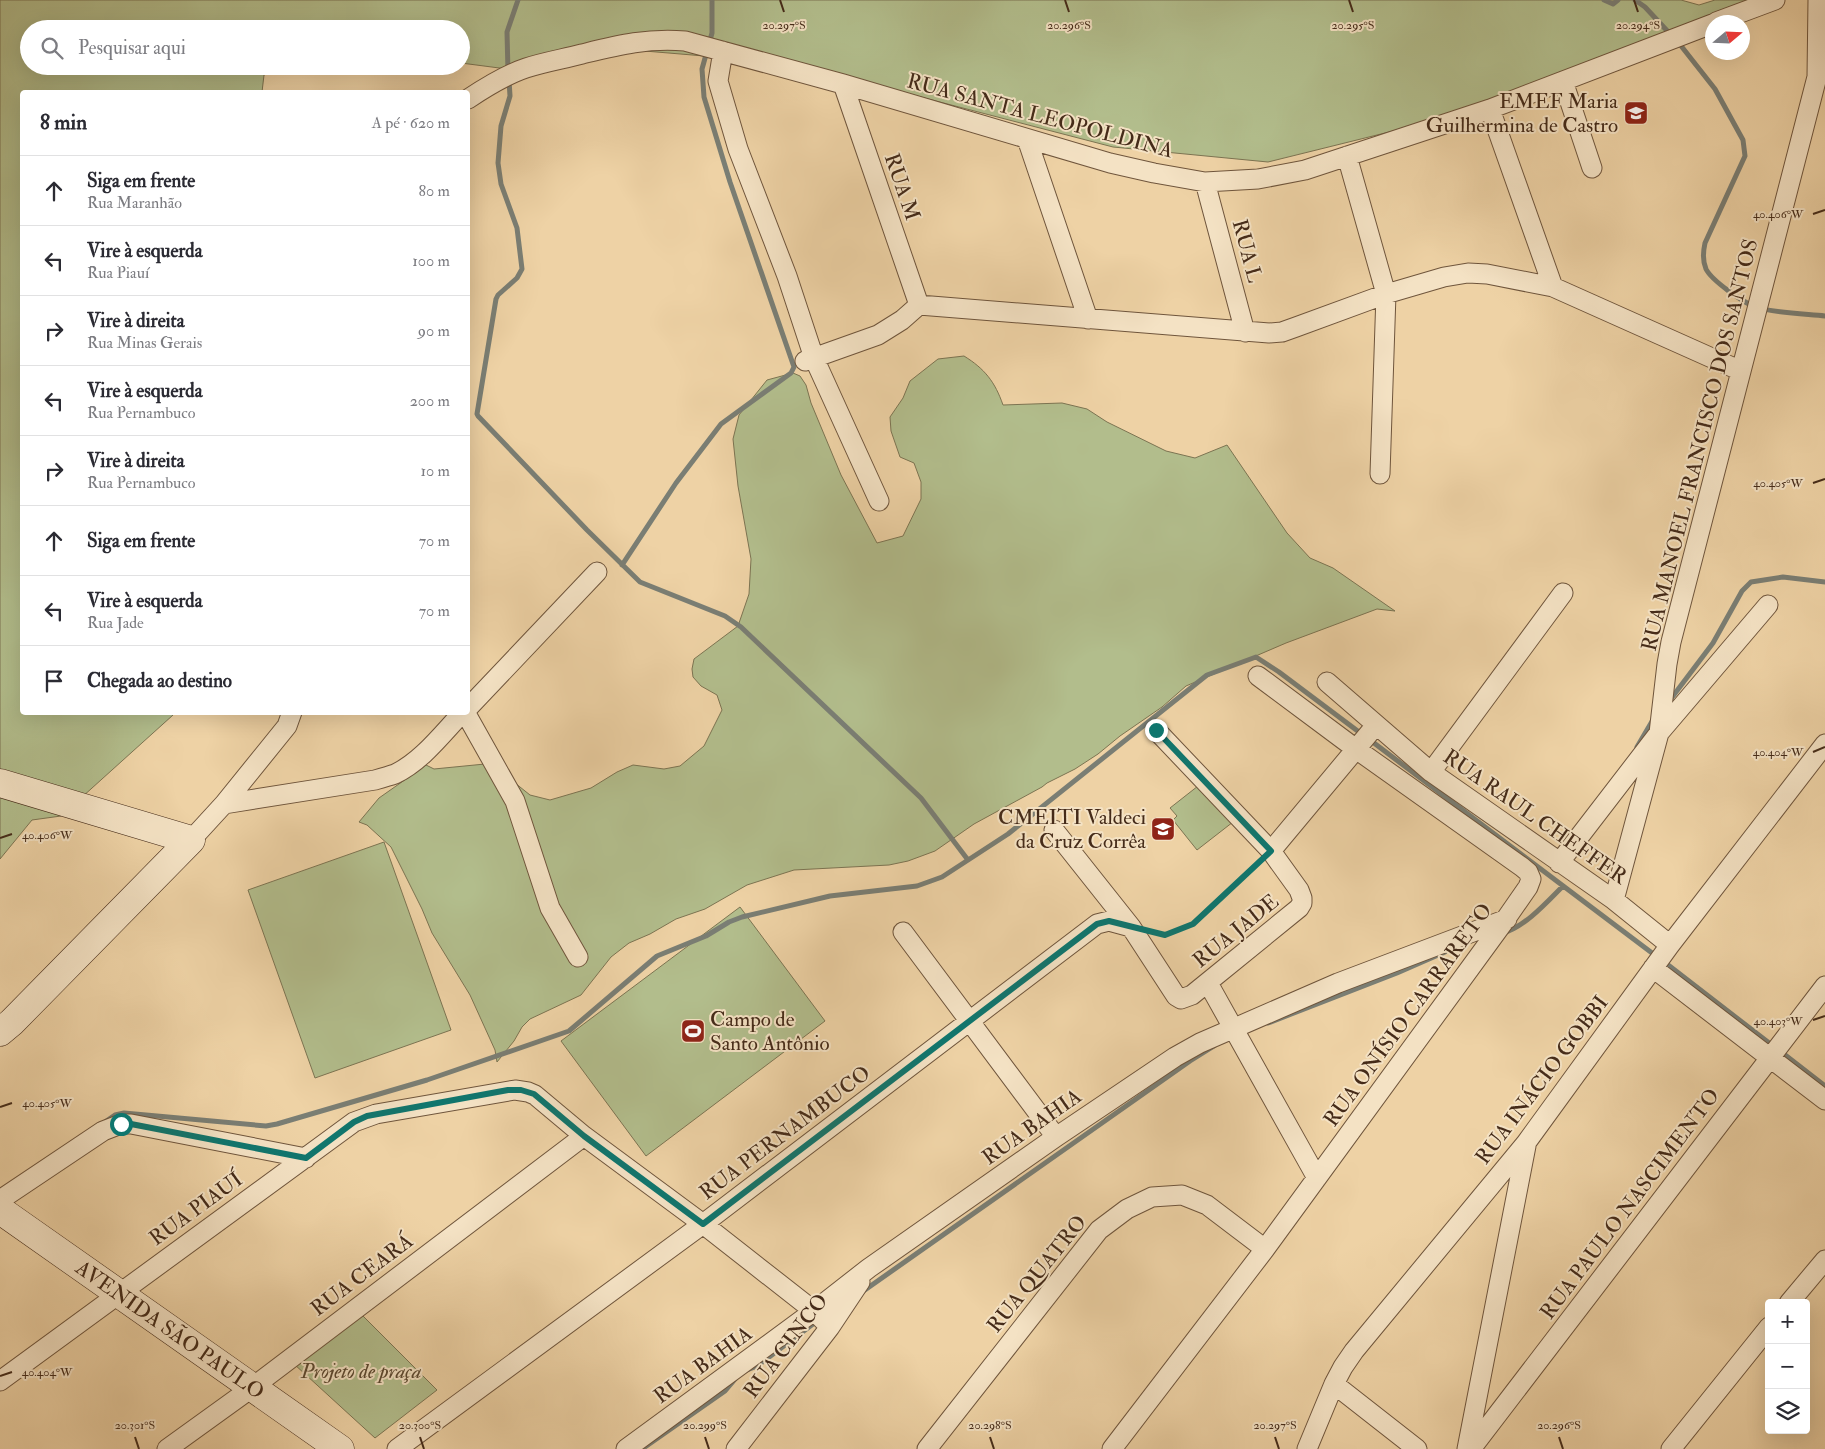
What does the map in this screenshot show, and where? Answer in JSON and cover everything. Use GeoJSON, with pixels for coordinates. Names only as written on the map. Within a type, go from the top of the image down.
{"type":"FeatureCollection","features":[{"type":"Feature","properties":{"kind":"street"},"geometry":{"type":"LineString","coordinates":[[1735,15],[1775,0]]}},
{"type":"Feature","properties":{"kind":"street","name":"RUA MANOEL FRANCISCO DOS SANTOS"},"geometry":{"type":"LineString","coordinates":[[1614,900],[1660,727],[1671,642],[1755,318],[1821,78],[1818,0]]}},
{"type":"Feature","properties":{"kind":"street","name":"RUA SANTA LEOPOLDINA"},"geometry":{"type":"LineString","coordinates":[[470,98],[487,86],[524,69],[634,42],[685,41],[843,84],[1128,167],[1205,182],[1258,179],[1305,170],[1490,109],[1705,27]]}},
{"type":"Feature","properties":{"kind":"street"},"geometry":{"type":"LineString","coordinates":[[723,51],[718,81],[738,149],[787,276],[809,360],[879,500]]}},
{"type":"Feature","properties":{"kind":"street"},"geometry":{"type":"LineString","coordinates":[[1563,81],[1592,168]]}},
{"type":"Feature","properties":{"kind":"street","name":"RUA M"},"geometry":{"type":"LineString","coordinates":[[843,84],[919,305]]}},
{"type":"Feature","properties":{"kind":"street"},"geometry":{"type":"LineString","coordinates":[[1490,109],[1553,288]]}},
{"type":"Feature","properties":{"kind":"street"},"geometry":{"type":"LineString","coordinates":[[1027,139],[1088,319]]}},
{"type":"Feature","properties":{"kind":"street"},"geometry":{"type":"LineString","coordinates":[[1347,156],[1386,294],[1380,474]]}},
{"type":"Feature","properties":{"kind":"street","name":"RUA L"},"geometry":{"type":"LineString","coordinates":[[1205,182],[1245,332]]}},
{"type":"Feature","properties":{"kind":"street"},"geometry":{"type":"LineString","coordinates":[[809,360],[878,335],[902,320],[919,305],[1245,332],[1282,332],[1386,294],[1444,277],[1468,273],[1487,274],[1553,288],[1741,371]]}},
{"type":"Feature","properties":{"kind":"street"},"geometry":{"type":"LineString","coordinates":[[470,706],[597,572]]}},
{"type":"Feature","properties":{"kind":"street"},"geometry":{"type":"LineString","coordinates":[[1431,772],[1563,593]]}},
{"type":"Feature","properties":{"kind":"street"},"geometry":{"type":"LineString","coordinates":[[1552,858],[1660,727],[1768,606]]}},
{"type":"Feature","properties":{"kind":"street","name":"RUA ONÍSIO CARRARETO"},"geometry":{"type":"LineString","coordinates":[[1112,1449],[1265,1249],[1505,921],[1528,887],[1531,879],[1528,872],[1365,738],[1258,676]]}},
{"type":"Feature","properties":{"kind":"street"},"geometry":{"type":"LineString","coordinates":[[1271,851],[1365,738],[1327,682]]}},
{"type":"Feature","properties":{"kind":"street"},"geometry":{"type":"LineString","coordinates":[[0,1032],[191,840],[224,804],[287,726],[291,715]]}},
{"type":"Feature","properties":{"kind":"street"},"geometry":{"type":"LineString","coordinates":[[224,804],[376,780],[394,774],[426,752],[461,715]]}},
{"type":"Feature","properties":{"kind":"street"},"geometry":{"type":"LineString","coordinates":[[466,715],[515,800],[550,908],[578,957]]}},
{"type":"Feature","properties":{"kind":"street","name":"RUA JADE"},"geometry":{"type":"LineString","coordinates":[[1054,830],[1130,927],[1176,996],[1181,999],[1192,996],[1300,908],[1302,903],[1298,890],[1271,851],[1156,730]]}},
{"type":"Feature","properties":{"kind":"street","name":"RUA RAUL CHEFFER"},"geometry":{"type":"LineString","coordinates":[[1365,738],[1431,772],[1614,900],[1670,945]]}},
{"type":"Feature","properties":{"kind":"street","name":"RUA INÁCIO GOBBI"},"geometry":{"type":"LineString","coordinates":[[1307,1449],[1334,1384],[1343,1366],[1354,1351],[1526,1143],[1670,945],[1825,744]]}},
{"type":"Feature","properties":{"kind":"street"},"geometry":{"type":"LineString","coordinates":[[0,783],[191,840]]}},
{"type":"Feature","properties":{"kind":"street","name":"RUA PERNAMBUCO"},"geometry":{"type":"LineString","coordinates":[[397,1449],[703,1224],[1097,924],[1109,921],[1130,927]]}},
{"type":"Feature","properties":{"kind":"street","name":"RUA BAHIA"},"geometry":{"type":"LineString","coordinates":[[626,1449],[870,1268],[1056,1137],[1176,1057],[1200,1043],[1338,983],[1505,921]]}},
{"type":"Feature","properties":{"kind":"street"},"geometry":{"type":"LineString","coordinates":[[903,932],[1056,1137]]}},
{"type":"Feature","properties":{"kind":"street"},"geometry":{"type":"LineString","coordinates":[[1653,968],[1825,1100]]}},
{"type":"Feature","properties":{"kind":"street"},"geometry":{"type":"LineString","coordinates":[[1208,982],[1317,1178]]}},
{"type":"Feature","properties":{"kind":"street","name":"RUA PAULO NASCIMENTO"},"geometry":{"type":"LineString","coordinates":[[1471,1449],[1825,986]]}},
{"type":"Feature","properties":{"kind":"street","name":"RUA PIAUÍ"},"geometry":{"type":"LineString","coordinates":[[0,1381],[119,1292],[354,1122],[376,1114],[508,1090],[521,1090],[534,1094],[584,1136]]}},
{"type":"Feature","properties":{"kind":"street"},"geometry":{"type":"LineString","coordinates":[[0,1200],[104,1132],[121,1124],[131,1124],[306,1158]]}},
{"type":"Feature","properties":{"kind":"street"},"geometry":{"type":"LineString","coordinates":[[584,1136],[703,1224],[814,1311],[830,1327]]}},
{"type":"Feature","properties":{"kind":"street","name":"RUA CEARÁ"},"geometry":{"type":"LineString","coordinates":[[166,1449],[253,1387],[584,1136]]}},
{"type":"Feature","properties":{"kind":"street"},"geometry":{"type":"LineString","coordinates":[[1467,1449],[1526,1143]]}},
{"type":"Feature","properties":{"kind":"street","name":"RUA QUATRO"},"geometry":{"type":"LineString","coordinates":[[927,1449],[1099,1230],[1127,1209],[1152,1197],[1182,1195],[1207,1206],[1265,1249]]}},
{"type":"Feature","properties":{"kind":"street","name":"AVENIDA SÃO PAULO"},"geometry":{"type":"LineString","coordinates":[[0,1210],[340,1449]]}},
{"type":"Feature","properties":{"kind":"street"},"geometry":{"type":"LineString","coordinates":[[1792,1299],[1825,1260]]}},
{"type":"Feature","properties":{"kind":"street","name":"RUA CINCO"},"geometry":{"type":"LineString","coordinates":[[736,1449],[830,1327],[870,1268]]}},
{"type":"Feature","properties":{"kind":"street"},"geometry":{"type":"LineString","coordinates":[[1671,1449],[1765,1332]]}},
{"type":"Feature","properties":{"kind":"street"},"geometry":{"type":"LineString","coordinates":[[1334,1384],[1417,1449]]}},
{"type":"Feature","properties":{"kind":"path"},"geometry":{"type":"LineString","coordinates":[[1130,927],[1165,935],[1193,924],[1271,851]]}},
{"type":"Feature","properties":{"kind":"green space"},"geometry":{"type":"Polygon","coordinates":[[[0,0],[1681,0],[1699,5],[1715,0],[1760,0],[1722,15],[1705,15],[1705,22],[1482,109],[1268,162],[1113,147],[832,74],[740,59],[597,47],[507,69],[470,64],[470,20],[20,20],[20,75],[264,75],[262,90],[20,90],[20,715],[173,715],[61,816],[32,820],[0,859],[0,0]]]}},
{"type":"Feature","properties":{"kind":"green space"},"geometry":{"type":"Polygon","coordinates":[[[964,356],[978,366],[988,377],[1003,405],[1062,403],[1087,409],[1107,422],[1166,451],[1195,458],[1227,445],[1287,533],[1310,558],[1333,568],[1395,611],[1377,609],[1286,643],[1186,686],[1162,707],[1098,754],[1075,769],[974,824],[935,851],[908,861],[889,865],[794,870],[747,885],[705,909],[676,919],[650,934],[629,943],[611,957],[581,995],[530,1019],[497,1062],[495,1050],[470,995],[432,933],[391,847],[367,825],[359,822],[379,798],[426,765],[434,769],[485,764],[500,771],[530,795],[550,800],[591,788],[617,772],[633,765],[664,769],[680,766],[704,746],[722,710],[717,695],[701,686],[693,677],[694,659],[738,626],[749,594],[751,559],[738,486],[733,439],[739,415],[767,380],[793,373],[800,376],[806,385],[811,403],[841,475],[877,543],[903,536],[921,499],[921,482],[914,463],[900,457],[891,431],[890,417],[903,398],[910,381],[938,359],[964,356]]]}},
{"type":"Feature","properties":{"kind":"green space"},"geometry":{"type":"Polygon","coordinates":[[[1198,786],[1233,822],[1197,850],[1173,820],[1177,816],[1170,808],[1198,786]]]}},
{"type":"Feature","properties":{"kind":"green space"},"geometry":{"type":"Polygon","coordinates":[[[384,842],[451,1030],[315,1078],[248,890],[384,842]]]}},
{"type":"Feature","properties":{"kind":"green space","name":"Campo de Santo Antônio"},"geometry":{"type":"Polygon","coordinates":[[[740,907],[825,1021],[646,1156],[561,1041],[740,907]]]}},
{"type":"Feature","properties":{"kind":"green space","name":"Projeto de praça"},"geometry":{"type":"Polygon","coordinates":[[[360,1313],[437,1390],[375,1438],[294,1364],[360,1313]]]}},
{"type":"Feature","properties":{"kind":"waterway"},"geometry":{"type":"LineString","coordinates":[[508,72],[507,32],[518,0]]}},
{"type":"Feature","properties":{"kind":"waterway"},"geometry":{"type":"LineString","coordinates":[[622,565],[676,483],[721,424],[791,373],[794,367],[730,182],[704,97],[702,69],[712,33],[712,0]]}},
{"type":"Feature","properties":{"kind":"waterway"},"geometry":{"type":"LineString","coordinates":[[1604,0],[1613,4],[1618,0]]}},
{"type":"Feature","properties":{"kind":"waterway"},"geometry":{"type":"LineString","coordinates":[[1635,0],[1645,7],[1672,36]]}},
{"type":"Feature","properties":{"kind":"waterway"},"geometry":{"type":"LineString","coordinates":[[1678,42],[1715,89],[1743,140],[1745,156],[1705,243],[1703,256],[1706,269],[1728,291],[1755,307],[1780,312],[1825,316]]}},
{"type":"Feature","properties":{"kind":"waterway"},"geometry":{"type":"LineString","coordinates":[[509,80],[510,96],[501,126],[498,163],[501,184],[517,228],[522,269],[517,278],[496,299],[478,416],[587,530],[640,582],[725,616],[741,627],[921,798],[968,860]]}},
{"type":"Feature","properties":{"kind":"waterway"},"geometry":{"type":"LineString","coordinates":[[1670,700],[1713,643],[1742,591],[1751,582],[1783,577],[1825,582]]}},
{"type":"Feature","properties":{"kind":"waterway"},"geometry":{"type":"LineString","coordinates":[[105,1122],[115,1115],[124,1113],[266,1126],[277,1124],[427,1080],[569,1031],[657,956],[706,936],[729,922],[742,917],[830,896],[917,886],[942,877],[1008,834],[1207,675],[1256,657],[1363,735]]}},
{"type":"Feature","properties":{"kind":"waterway"},"geometry":{"type":"LineString","coordinates":[[1637,747],[1654,718]]}},
{"type":"Feature","properties":{"kind":"waterway"},"geometry":{"type":"LineString","coordinates":[[1370,740],[1656,956]]}},
{"type":"Feature","properties":{"kind":"waterway"},"geometry":{"type":"LineString","coordinates":[[1503,933],[1528,919],[1563,886]]}},
{"type":"Feature","properties":{"kind":"waterway"},"geometry":{"type":"LineString","coordinates":[[1268,1023],[1397,973],[1445,952]]}},
{"type":"Feature","properties":{"kind":"waterway"},"geometry":{"type":"LineString","coordinates":[[1663,961],[1773,1046]]}},
{"type":"Feature","properties":{"kind":"waterway"},"geometry":{"type":"LineString","coordinates":[[862,1292],[1214,1046]]}},
{"type":"Feature","properties":{"kind":"waterway"},"geometry":{"type":"LineString","coordinates":[[1780,1051],[1825,1086]]}},
{"type":"Feature","properties":{"kind":"waterway"},"geometry":{"type":"LineString","coordinates":[[747,1370],[757,1366],[817,1321]]}},
{"type":"Feature","properties":{"kind":"waterway"},"geometry":{"type":"LineString","coordinates":[[642,1449],[725,1391],[736,1378]]}},
{"type":"Feature","properties":{"kind":"place","name":"EMEF Maria Guilhermina de Castro"},"geometry":{"type":"Point","coordinates":[1636,113]}},
{"type":"Feature","properties":{"kind":"place","name":"CMEITI Valdeci da Cruz Corrêa"},"geometry":{"type":"Point","coordinates":[1163,829]}},
{"type":"Feature","properties":{"kind":"place","name":"Campo de Santo Antônio"},"geometry":{"type":"Point","coordinates":[693,1031]}},
{"type":"Feature","properties":{"kind":"route"},"geometry":{"type":"LineString","coordinates":[[121,1124],[131,1124],[306,1158],[360,1119],[376,1114],[508,1090],[521,1090],[534,1094],[584,1136],[703,1224],[1097,924],[1109,921],[1165,935],[1193,924],[1271,851],[1156,730]]}}]}
